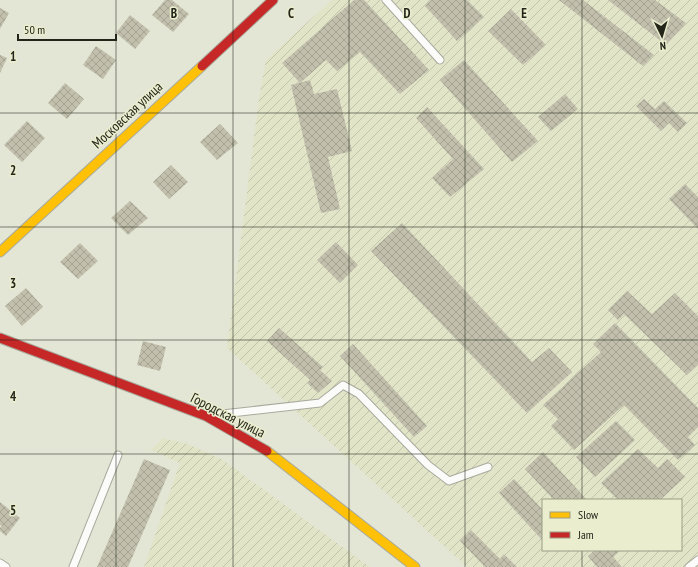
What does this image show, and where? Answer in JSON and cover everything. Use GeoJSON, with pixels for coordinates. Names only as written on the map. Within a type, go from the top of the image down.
{"type":"FeatureCollection","features":[{"type":"Feature","properties":{"kind":"street","name":"Московская улица"},"geometry":{"type":"LineString","coordinates":[[0,252],[273,0]]}},
{"type":"Feature","properties":{"kind":"street","name":"Городская улица"},"geometry":{"type":"LineString","coordinates":[[0,338],[206,416],[266,450],[415,567]]}},
{"type":"Feature","properties":{"kind":"lane"},"geometry":{"type":"LineString","coordinates":[[386,0],[440,60]]}},
{"type":"Feature","properties":{"kind":"lane"},"geometry":{"type":"LineString","coordinates":[[206,416],[320,403],[344,385],[359,394],[428,465],[449,481],[488,468]]}},
{"type":"Feature","properties":{"kind":"lane"},"geometry":{"type":"LineString","coordinates":[[72,567],[118,455]]}},
{"type":"Feature","properties":{"kind":"lane"},"geometry":{"type":"LineString","coordinates":[[0,563],[6,567]]}},
{"type":"Feature","properties":{"kind":"shaded area"},"geometry":{"type":"Polygon","coordinates":[[[332,0],[698,0],[698,567],[467,567],[227,348],[259,98],[266,60],[332,0]]]}},
{"type":"Feature","properties":{"kind":"shaded area"},"geometry":{"type":"Polygon","coordinates":[[[163,438],[188,444],[223,460],[370,567],[144,567],[180,463],[151,450],[163,438]]]}},
{"type":"Feature","properties":{"kind":"building"},"geometry":{"type":"Polygon","coordinates":[[[165,0],[172,0],[189,14],[173,32],[152,15],[165,0]]]}},
{"type":"Feature","properties":{"kind":"building"},"geometry":{"type":"Polygon","coordinates":[[[354,0],[364,0],[429,70],[400,94],[360,52],[337,71],[326,60],[300,83],[282,63],[354,0]]]}},
{"type":"Feature","properties":{"kind":"building"},"geometry":{"type":"Polygon","coordinates":[[[431,0],[467,0],[484,17],[457,41],[425,6],[431,0]]]}},
{"type":"Feature","properties":{"kind":"building"},"geometry":{"type":"Polygon","coordinates":[[[559,0],[583,0],[654,55],[643,66],[559,0]]]}},
{"type":"Feature","properties":{"kind":"building"},"geometry":{"type":"Polygon","coordinates":[[[608,0],[655,0],[686,23],[666,45],[608,0]]]}},
{"type":"Feature","properties":{"kind":"building"},"geometry":{"type":"Polygon","coordinates":[[[0,8],[9,13],[0,29],[0,8]]]}},
{"type":"Feature","properties":{"kind":"building"},"geometry":{"type":"Polygon","coordinates":[[[511,9],[546,45],[523,65],[488,31],[511,9]]]}},
{"type":"Feature","properties":{"kind":"building"},"geometry":{"type":"Polygon","coordinates":[[[130,15],[150,31],[135,49],[116,33],[130,15]]]}},
{"type":"Feature","properties":{"kind":"building"},"geometry":{"type":"Polygon","coordinates":[[[96,46],[116,60],[103,79],[83,65],[96,46]]]}},
{"type":"Feature","properties":{"kind":"building"},"geometry":{"type":"Polygon","coordinates":[[[0,55],[7,58],[0,73],[0,55]]]}},
{"type":"Feature","properties":{"kind":"building"},"geometry":{"type":"Polygon","coordinates":[[[464,60],[538,141],[512,162],[440,80],[464,60]]]}},
{"type":"Feature","properties":{"kind":"building"},"geometry":{"type":"Polygon","coordinates":[[[310,80],[314,94],[337,89],[352,151],[328,157],[340,209],[321,213],[291,85],[310,80]]]}},
{"type":"Feature","properties":{"kind":"building"},"geometry":{"type":"Polygon","coordinates":[[[65,83],[84,99],[67,119],[48,103],[65,83]]]}},
{"type":"Feature","properties":{"kind":"building"},"geometry":{"type":"Polygon","coordinates":[[[565,94],[578,109],[551,131],[538,117],[565,94]]]}},
{"type":"Feature","properties":{"kind":"building"},"geometry":{"type":"Polygon","coordinates":[[[644,99],[655,109],[664,101],[687,123],[678,132],[669,123],[661,131],[636,106],[644,99]]]}},
{"type":"Feature","properties":{"kind":"building"},"geometry":{"type":"Polygon","coordinates":[[[427,107],[484,169],[450,197],[432,178],[453,159],[416,118],[427,107]]]}},
{"type":"Feature","properties":{"kind":"building"},"geometry":{"type":"Polygon","coordinates":[[[27,121],[45,138],[22,162],[4,145],[27,121]]]}},
{"type":"Feature","properties":{"kind":"building"},"geometry":{"type":"Polygon","coordinates":[[[220,124],[238,143],[217,160],[200,142],[220,124]]]}},
{"type":"Feature","properties":{"kind":"building"},"geometry":{"type":"Polygon","coordinates":[[[171,165],[188,182],[169,199],[153,182],[171,165]]]}},
{"type":"Feature","properties":{"kind":"building"},"geometry":{"type":"Polygon","coordinates":[[[685,184],[698,197],[698,229],[669,199],[685,184]]]}},
{"type":"Feature","properties":{"kind":"building"},"geometry":{"type":"Polygon","coordinates":[[[130,201],[148,218],[128,235],[111,218],[130,201]]]}},
{"type":"Feature","properties":{"kind":"building"},"geometry":{"type":"Polygon","coordinates":[[[402,223],[532,362],[549,348],[572,372],[527,413],[371,251],[402,223]]]}},
{"type":"Feature","properties":{"kind":"building"},"geometry":{"type":"Polygon","coordinates":[[[336,242],[358,265],[340,283],[317,260],[336,242]]]}},
{"type":"Feature","properties":{"kind":"building"},"geometry":{"type":"Polygon","coordinates":[[[80,243],[98,261],[78,279],[60,262],[80,243]]]}},
{"type":"Feature","properties":{"kind":"building"},"geometry":{"type":"Polygon","coordinates":[[[26,288],[43,307],[22,326],[5,306],[26,288]]]}},
{"type":"Feature","properties":{"kind":"building"},"geometry":{"type":"Polygon","coordinates":[[[627,291],[652,314],[675,293],[698,316],[698,365],[687,375],[624,314],[618,320],[608,310],[627,291]]]}},
{"type":"Feature","properties":{"kind":"building"},"geometry":{"type":"Polygon","coordinates":[[[615,323],[698,408],[698,427],[688,437],[695,445],[678,460],[624,405],[574,450],[551,426],[558,419],[543,405],[601,352],[593,344],[615,323]]]}},
{"type":"Feature","properties":{"kind":"building"},"geometry":{"type":"Polygon","coordinates":[[[279,328],[323,367],[320,370],[332,381],[318,393],[307,383],[310,380],[267,341],[279,328]]]}},
{"type":"Feature","properties":{"kind":"building"},"geometry":{"type":"Polygon","coordinates":[[[143,341],[166,347],[160,371],[137,365],[143,341]]]}},
{"type":"Feature","properties":{"kind":"building"},"geometry":{"type":"Polygon","coordinates":[[[353,344],[427,426],[414,437],[340,356],[353,344]]]}},
{"type":"Feature","properties":{"kind":"building"},"geometry":{"type":"Polygon","coordinates":[[[616,421],[635,440],[595,477],[576,457],[616,421]]]}},
{"type":"Feature","properties":{"kind":"building"},"geometry":{"type":"Polygon","coordinates":[[[638,449],[658,468],[667,459],[685,477],[661,499],[617,499],[601,483],[638,449]]]}},
{"type":"Feature","properties":{"kind":"building"},"geometry":{"type":"Polygon","coordinates":[[[543,452],[586,499],[553,499],[525,469],[543,452]]]}},
{"type":"Feature","properties":{"kind":"building"},"geometry":{"type":"Polygon","coordinates":[[[144,459],[170,470],[128,567],[97,567],[144,459]]]}},
{"type":"Feature","properties":{"kind":"building"},"geometry":{"type":"Polygon","coordinates":[[[514,479],[542,509],[542,540],[499,493],[514,479]]]}},
{"type":"Feature","properties":{"kind":"building"},"geometry":{"type":"Polygon","coordinates":[[[0,502],[20,518],[6,536],[0,531],[2,526],[0,525],[0,502]]]}},
{"type":"Feature","properties":{"kind":"building"},"geometry":{"type":"Polygon","coordinates":[[[471,530],[500,559],[504,554],[517,567],[485,567],[460,541],[471,530]]]}},
{"type":"Feature","properties":{"kind":"building"},"geometry":{"type":"Polygon","coordinates":[[[594,551],[620,551],[613,557],[622,567],[597,567],[588,556],[594,551]]]}},
{"type":"Feature","properties":{"kind":"traffic: slow"},"geometry":{"type":"LineString","coordinates":[[0,252],[202,66]]}},
{"type":"Feature","properties":{"kind":"traffic: slow"},"geometry":{"type":"LineString","coordinates":[[267,451],[415,567]]}},
{"type":"Feature","properties":{"kind":"traffic: jam"},"geometry":{"type":"LineString","coordinates":[[202,66],[273,0]]}},
{"type":"Feature","properties":{"kind":"traffic: jam"},"geometry":{"type":"LineString","coordinates":[[0,338],[206,416],[267,451]]}}]}
